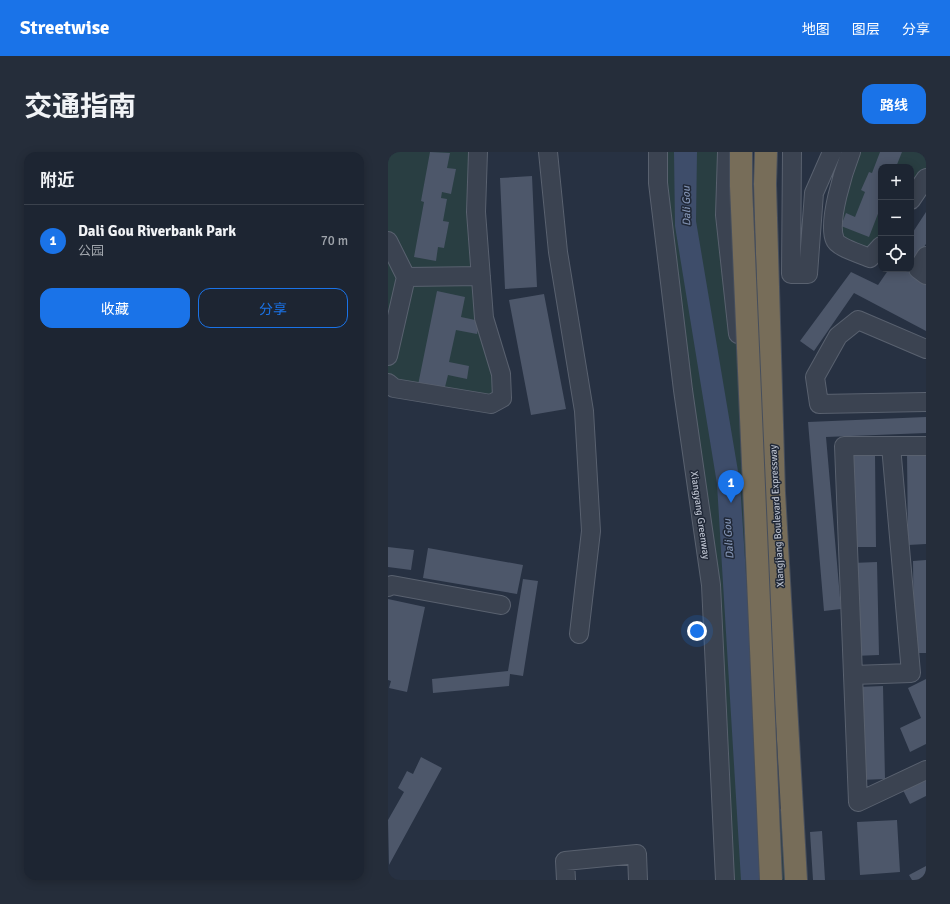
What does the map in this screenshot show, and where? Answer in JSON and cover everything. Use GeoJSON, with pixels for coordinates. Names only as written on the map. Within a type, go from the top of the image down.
{"type":"FeatureCollection","features":[{"type":"Feature","properties":{"kind":"highway","name":"Xiangjiang Boulevard Expressway"},"geometry":{"type":"LineString","coordinates":[[741,152],[741,186],[771,880]]}},
{"type":"Feature","properties":{"kind":"highway","name":"Xiangjiang Boulevard Expressway"},"geometry":{"type":"LineString","coordinates":[[766,152],[765,184],[774,493],[796,880]]}},
{"type":"Feature","properties":{"kind":"street"},"geometry":{"type":"LineString","coordinates":[[388,383],[394,388],[491,404],[502,398],[501,374],[484,318],[476,212],[478,152]]}},
{"type":"Feature","properties":{"kind":"street","name":"Xiangyang Greenway"},"geometry":{"type":"LineString","coordinates":[[658,152],[658,183],[662,221],[683,390],[711,585],[725,880]]}},
{"type":"Feature","properties":{"kind":"street"},"geometry":{"type":"LineString","coordinates":[[727,152],[725,215],[748,424],[770,710],[787,832],[791,880]]}},
{"type":"Feature","properties":{"kind":"street"},"geometry":{"type":"LineString","coordinates":[[792,152],[791,274],[808,274],[814,193],[832,152]]}},
{"type":"Feature","properties":{"kind":"street"},"geometry":{"type":"LineString","coordinates":[[851,152],[841,177],[833,226],[835,241],[839,245],[870,258],[878,249]]}},
{"type":"Feature","properties":{"kind":"street"},"geometry":{"type":"LineString","coordinates":[[545,153],[558,252],[584,411],[591,531],[579,634]]}},
{"type":"Feature","properties":{"kind":"street"},"geometry":{"type":"LineString","coordinates":[[914,196],[926,178]]}},
{"type":"Feature","properties":{"kind":"street"},"geometry":{"type":"LineString","coordinates":[[388,241],[406,277],[388,356]]}},
{"type":"Feature","properties":{"kind":"street"},"geometry":{"type":"LineString","coordinates":[[926,256],[918,269],[926,275]]}},
{"type":"Feature","properties":{"kind":"street"},"geometry":{"type":"LineString","coordinates":[[406,277],[481,276]]}},
{"type":"Feature","properties":{"kind":"street"},"geometry":{"type":"LineString","coordinates":[[926,349],[858,320],[838,336],[815,377],[819,404],[926,402]]}},
{"type":"Feature","properties":{"kind":"street"},"geometry":{"type":"LineString","coordinates":[[926,446],[844,446],[858,802],[926,770]]}},
{"type":"Feature","properties":{"kind":"street"},"geometry":{"type":"LineString","coordinates":[[853,675],[911,673],[891,446]]}},
{"type":"Feature","properties":{"kind":"street"},"geometry":{"type":"LineString","coordinates":[[388,587],[392,585],[501,606]]}},
{"type":"Feature","properties":{"kind":"street"},"geometry":{"type":"LineString","coordinates":[[566,880],[566,861],[637,854],[638,880]]}},
{"type":"Feature","properties":{"kind":"green space"},"geometry":{"type":"Polygon","coordinates":[[[388,152],[478,152],[476,212],[502,398],[388,387],[388,152]]]}},
{"type":"Feature","properties":{"kind":"green space"},"geometry":{"type":"Polygon","coordinates":[[[658,152],[727,152],[758,422],[770,710],[791,880],[725,880],[711,585],[658,152]]]}},
{"type":"Feature","properties":{"kind":"green space"},"geometry":{"type":"Polygon","coordinates":[[[843,152],[926,152],[926,178],[914,196],[914,164],[878,164],[878,249],[861,264],[828,247],[833,182],[843,152]]]}},
{"type":"Feature","properties":{"kind":"water","name":"Dali Gou"},"geometry":{"type":"Polygon","coordinates":[[[674,152],[697,152],[696,221],[740,483],[766,880],[741,880],[717,484],[675,226],[674,152]]]}},
{"type":"Feature","properties":{"kind":"building"},"geometry":{"type":"Polygon","coordinates":[[[430,152],[450,153],[447,168],[456,169],[451,194],[442,192],[441,198],[447,199],[443,221],[449,222],[444,248],[438,247],[436,261],[414,257],[424,202],[421,201],[430,152]]]}},
{"type":"Feature","properties":{"kind":"building"},"geometry":{"type":"Polygon","coordinates":[[[880,152],[902,152],[897,164],[878,164],[878,214],[869,237],[841,226],[846,213],[855,217],[865,192],[861,190],[869,172],[872,173],[880,152]]]}},
{"type":"Feature","properties":{"kind":"building"},"geometry":{"type":"Polygon","coordinates":[[[532,176],[537,287],[505,289],[500,178],[532,176]]]}},
{"type":"Feature","properties":{"kind":"building"},"geometry":{"type":"Polygon","coordinates":[[[926,212],[926,244],[914,262],[914,236],[914,230],[926,212]]]}},
{"type":"Feature","properties":{"kind":"building"},"geometry":{"type":"Polygon","coordinates":[[[851,272],[878,285],[887,272],[910,272],[926,283],[926,331],[854,293],[814,351],[800,341],[851,272]]]}},
{"type":"Feature","properties":{"kind":"building"},"geometry":{"type":"Polygon","coordinates":[[[437,291],[465,297],[461,317],[480,321],[477,334],[456,330],[449,362],[469,366],[467,379],[448,375],[444,391],[418,385],[437,291]]]}},
{"type":"Feature","properties":{"kind":"building"},"geometry":{"type":"Polygon","coordinates":[[[544,294],[566,409],[531,415],[509,300],[544,294]]]}},
{"type":"Feature","properties":{"kind":"building"},"geometry":{"type":"Polygon","coordinates":[[[926,417],[926,433],[826,437],[841,609],[824,611],[808,422],[926,417]]]}},
{"type":"Feature","properties":{"kind":"building"},"geometry":{"type":"Polygon","coordinates":[[[926,451],[926,544],[908,545],[907,452],[926,451]]]}},
{"type":"Feature","properties":{"kind":"building"},"geometry":{"type":"Polygon","coordinates":[[[850,454],[875,454],[876,547],[851,547],[850,454]]]}},
{"type":"Feature","properties":{"kind":"building"},"geometry":{"type":"Polygon","coordinates":[[[388,547],[414,550],[411,570],[388,567],[388,547]]]}},
{"type":"Feature","properties":{"kind":"building"},"geometry":{"type":"Polygon","coordinates":[[[428,548],[523,565],[517,594],[423,578],[428,548]]]}},
{"type":"Feature","properties":{"kind":"building"},"geometry":{"type":"Polygon","coordinates":[[[926,560],[926,653],[914,653],[913,561],[926,560]]]}},
{"type":"Feature","properties":{"kind":"building"},"geometry":{"type":"Polygon","coordinates":[[[877,562],[879,655],[854,656],[852,563],[877,562]]]}},
{"type":"Feature","properties":{"kind":"building"},"geometry":{"type":"Polygon","coordinates":[[[523,579],[538,581],[523,676],[510,674],[509,686],[433,693],[432,679],[508,671],[523,579]]]}},
{"type":"Feature","properties":{"kind":"building"},"geometry":{"type":"Polygon","coordinates":[[[388,599],[425,607],[407,692],[389,688],[391,681],[388,680],[388,599]]]}},
{"type":"Feature","properties":{"kind":"building"},"geometry":{"type":"Polygon","coordinates":[[[926,679],[926,744],[910,752],[900,728],[921,718],[908,688],[926,679]]]}},
{"type":"Feature","properties":{"kind":"building"},"geometry":{"type":"Polygon","coordinates":[[[883,686],[885,779],[860,780],[858,687],[883,686]]]}},
{"type":"Feature","properties":{"kind":"building"},"geometry":{"type":"Polygon","coordinates":[[[421,757],[442,768],[389,865],[388,820],[404,792],[398,788],[407,771],[413,774],[421,757]]]}},
{"type":"Feature","properties":{"kind":"building"},"geometry":{"type":"Polygon","coordinates":[[[926,779],[926,796],[910,804],[903,790],[926,779]]]}},
{"type":"Feature","properties":{"kind":"building"},"geometry":{"type":"Polygon","coordinates":[[[897,820],[900,872],[860,875],[857,822],[897,820]]]}},
{"type":"Feature","properties":{"kind":"building"},"geometry":{"type":"Polygon","coordinates":[[[822,831],[825,880],[813,880],[810,832],[822,831]]]}},
{"type":"Feature","properties":{"kind":"building"},"geometry":{"type":"Polygon","coordinates":[[[926,866],[926,880],[912,880],[909,875],[926,866]]]}},
{"type":"Feature","properties":{"kind":"place","name":"Dali Gou Riverbank Park"},"geometry":{"type":"Point","coordinates":[731,503]}}]}
